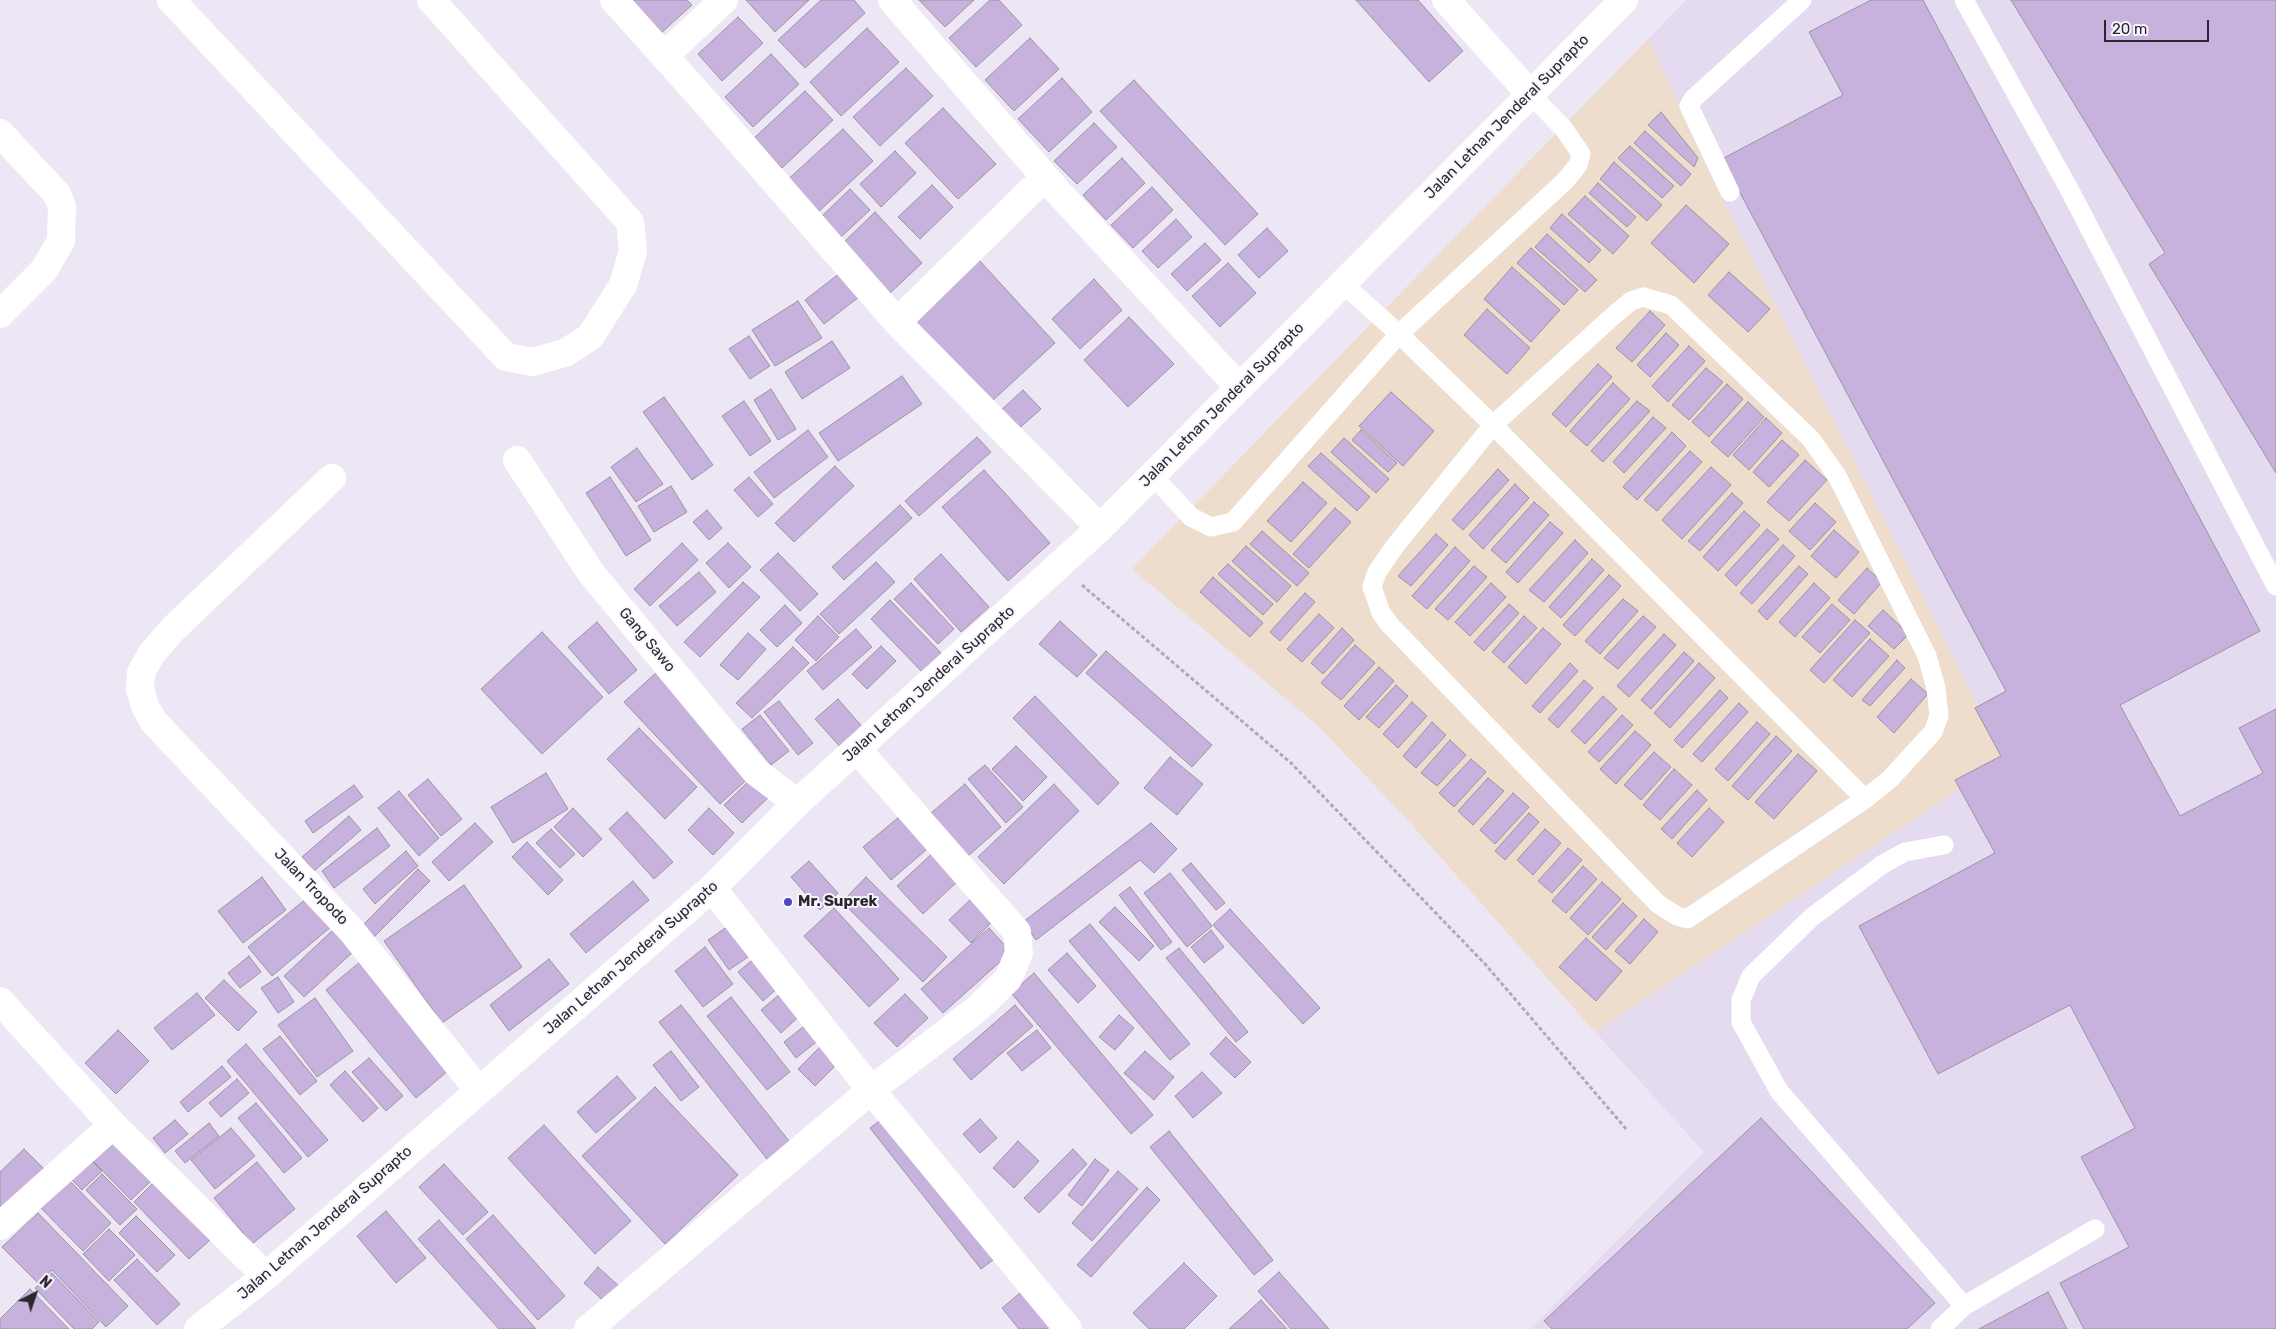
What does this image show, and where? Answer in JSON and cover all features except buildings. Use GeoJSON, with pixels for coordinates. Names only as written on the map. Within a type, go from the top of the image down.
{"type":"FeatureCollection","features":[{"type":"Feature","properties":{"kind":"street"},"geometry":{"type":"LineString","coordinates":[[171,0],[506,357],[532,362],[565,353],[590,336],[623,286],[633,251],[630,222],[431,0]]}},
{"type":"Feature","properties":{"kind":"street"},"geometry":{"type":"LineString","coordinates":[[614,0],[897,322],[1100,528]]}},
{"type":"Feature","properties":{"kind":"street"},"geometry":{"type":"LineString","coordinates":[[664,56],[724,0]]}},
{"type":"Feature","properties":{"kind":"street"},"geometry":{"type":"LineString","coordinates":[[892,0],[1045,177],[1239,387]]}},
{"type":"Feature","properties":{"kind":"street"},"geometry":{"type":"LineString","coordinates":[[1446,0],[1530,94]]}},
{"type":"Feature","properties":{"kind":"street","name":"Jalan Letnan Jenderal Suprapto"},"geometry":{"type":"LineString","coordinates":[[198,1329],[266,1276],[712,888],[797,803],[1100,528],[1624,0]]}},
{"type":"Feature","properties":{"kind":"street"},"geometry":{"type":"LineString","coordinates":[[0,133],[57,194],[62,207],[61,241],[44,270],[0,314]]}},
{"type":"Feature","properties":{"kind":"street"},"geometry":{"type":"LineString","coordinates":[[897,322],[1045,177]]}},
{"type":"Feature","properties":{"kind":"street","name":"Gang Sawo"},"geometry":{"type":"LineString","coordinates":[[517,460],[597,581],[756,772],[797,803]]}},
{"type":"Feature","properties":{"kind":"street","name":"Jalan Tropodo"},"geometry":{"type":"LineString","coordinates":[[332,478],[175,627],[152,653],[141,673],[140,689],[145,706],[154,722],[351,930],[479,1090]]}},
{"type":"Feature","properties":{"kind":"street"},"geometry":{"type":"LineString","coordinates":[[588,1329],[871,1090],[976,1009],[1008,979],[1019,953],[1017,932],[857,750]]}},
{"type":"Feature","properties":{"kind":"street"},"geometry":{"type":"LineString","coordinates":[[712,888],[871,1090],[1068,1329]]}},
{"type":"Feature","properties":{"kind":"street"},"geometry":{"type":"LineString","coordinates":[[0,1001],[113,1125],[266,1276]]}},
{"type":"Feature","properties":{"kind":"street"},"geometry":{"type":"LineString","coordinates":[[0,1226],[113,1125]]}},
{"type":"Feature","properties":{"kind":"lane"},"geometry":{"type":"LineString","coordinates":[[1730,192],[1689,106],[1693,99],[1802,0]]}},
{"type":"Feature","properties":{"kind":"lane"},"geometry":{"type":"LineString","coordinates":[[1964,0],[2068,187],[2276,586]]}},
{"type":"Feature","properties":{"kind":"lane"},"geometry":{"type":"LineString","coordinates":[[1152,475],[1191,517],[1211,527],[1233,522],[1399,334],[1564,181],[1578,165],[1581,154],[1564,129],[1530,94]]}},
{"type":"Feature","properties":{"kind":"lane"},"geometry":{"type":"LineString","coordinates":[[1342,283],[1399,334],[1493,425],[1865,799]]}},
{"type":"Feature","properties":{"kind":"lane"},"geometry":{"type":"LineString","coordinates":[[1643,297],[1672,306],[1811,440],[1837,476],[1849,498],[1927,656],[1936,688],[1939,716],[1936,728],[1890,779],[1865,799],[1693,916],[1687,919],[1677,916],[1658,904],[1390,625],[1376,602],[1372,587],[1377,572],[1395,546],[1493,425],[1631,301],[1643,297]]}},
{"type":"Feature","properties":{"kind":"lane"},"geometry":{"type":"LineString","coordinates":[[1944,845],[1905,852],[1883,864],[1812,917],[1751,976],[1741,1000],[1742,1022],[1778,1091],[1964,1306]]}},
{"type":"Feature","properties":{"kind":"lane"},"geometry":{"type":"LineString","coordinates":[[1940,1329],[1964,1306],[2094,1229]]}},
{"type":"Feature","properties":{"kind":"path"},"geometry":{"type":"LineString","coordinates":[[1059,566],[1291,763],[1486,964],[1627,1130]]}},
{"type":"Feature","properties":{"kind":"shaded area"},"geometry":{"type":"Polygon","coordinates":[[[1686,0],[2276,0],[2276,1329],[1530,1329],[1704,1152],[1595,1032],[2005,759],[1709,173],[1649,38],[1686,0]]]}},
{"type":"Feature","properties":{"kind":"shaded area"},"geometry":{"type":"Polygon","coordinates":[[[1649,38],[1709,173],[2006,759],[1595,1032],[1404,816],[1317,725],[1132,569],[1649,38]]]}},
{"type":"Feature","properties":{"kind":"place","name":"Mr. Suprek"},"geometry":{"type":"Point","coordinates":[788,902]}}]}
